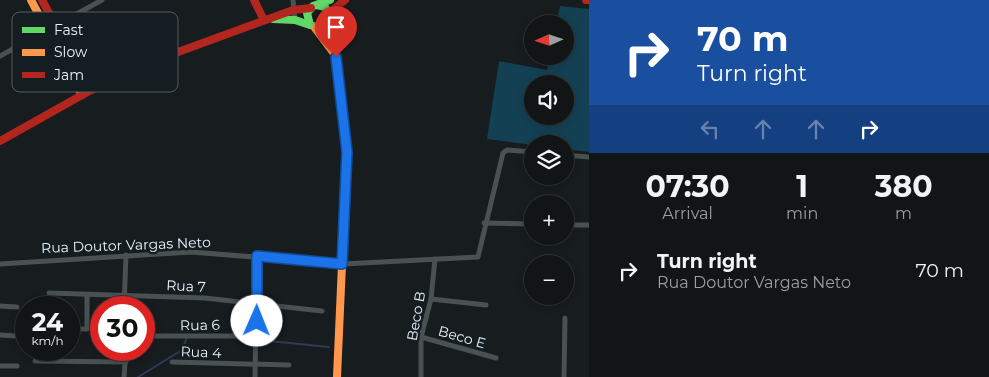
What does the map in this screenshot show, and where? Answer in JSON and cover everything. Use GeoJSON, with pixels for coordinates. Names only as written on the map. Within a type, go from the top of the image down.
{"type":"FeatureCollection","features":[{"type":"Feature","properties":{"kind":"street"},"geometry":{"type":"LineString","coordinates":[[31,0],[37,12]]}},
{"type":"Feature","properties":{"kind":"street"},"geometry":{"type":"LineString","coordinates":[[42,0],[49,12]]}},
{"type":"Feature","properties":{"kind":"street"},"geometry":{"type":"LineString","coordinates":[[80,12],[102,0]]}},
{"type":"Feature","properties":{"kind":"street"},"geometry":{"type":"LineString","coordinates":[[254,0],[265,19]]}},
{"type":"Feature","properties":{"kind":"street"},"geometry":{"type":"LineString","coordinates":[[293,0],[295,20]]}},
{"type":"Feature","properties":{"kind":"street"},"geometry":{"type":"LineString","coordinates":[[178,52],[265,19],[330,0]]}},
{"type":"Feature","properties":{"kind":"street"},"geometry":{"type":"LineString","coordinates":[[330,13],[345,0]]}},
{"type":"Feature","properties":{"kind":"street"},"geometry":{"type":"LineString","coordinates":[[314,6],[326,7],[330,13],[329,22],[336,57],[347,152],[337,377]]}},
{"type":"Feature","properties":{"kind":"street"},"geometry":{"type":"LineString","coordinates":[[314,6],[307,17],[336,57]]}},
{"type":"Feature","properties":{"kind":"street"},"geometry":{"type":"LineString","coordinates":[[265,19],[295,20],[312,26],[323,27],[329,22]]}},
{"type":"Feature","properties":{"kind":"street"},"geometry":{"type":"LineString","coordinates":[[0,56],[12,49]]}},
{"type":"Feature","properties":{"kind":"street"},"geometry":{"type":"LineString","coordinates":[[0,141],[87,92]]}},
{"type":"Feature","properties":{"kind":"street"},"geometry":{"type":"LineString","coordinates":[[524,152],[504,151],[484,223],[524,224]]}},
{"type":"Feature","properties":{"kind":"street"},"geometry":{"type":"LineString","coordinates":[[574,156],[589,157]]}},
{"type":"Feature","properties":{"kind":"street","name":"Rua Doutor Vargas Neto"},"geometry":{"type":"LineString","coordinates":[[0,264],[192,252],[342,264],[478,257],[484,223]]}},
{"type":"Feature","properties":{"kind":"street"},"geometry":{"type":"LineString","coordinates":[[574,225],[589,225]]}},
{"type":"Feature","properties":{"kind":"street"},"geometry":{"type":"LineString","coordinates":[[123,295],[126,255]]}},
{"type":"Feature","properties":{"kind":"street"},"geometry":{"type":"LineString","coordinates":[[256,377],[257,256]]}},
{"type":"Feature","properties":{"kind":"street","name":"Beco B"},"geometry":{"type":"LineString","coordinates":[[421,377],[421,337],[431,299],[435,259]]}},
{"type":"Feature","properties":{"kind":"street","name":"Rua 7"},"geometry":{"type":"LineString","coordinates":[[49,293],[205,298],[322,311]]}},
{"type":"Feature","properties":{"kind":"street"},"geometry":{"type":"LineString","coordinates":[[80,330],[87,330],[87,295]]}},
{"type":"Feature","properties":{"kind":"street"},"geometry":{"type":"LineString","coordinates":[[431,299],[486,304]]}},
{"type":"Feature","properties":{"kind":"street"},"geometry":{"type":"LineString","coordinates":[[0,306],[15,307]]}},
{"type":"Feature","properties":{"kind":"street"},"geometry":{"type":"LineString","coordinates":[[564,377],[565,318]]}},
{"type":"Feature","properties":{"kind":"street"},"geometry":{"type":"LineString","coordinates":[[0,336],[15,336]]}},
{"type":"Feature","properties":{"kind":"street","name":"Rua 6"},"geometry":{"type":"LineString","coordinates":[[155,336],[257,336]]}},
{"type":"Feature","properties":{"kind":"street","name":"Beco E"},"geometry":{"type":"LineString","coordinates":[[421,337],[496,358]]}},
{"type":"Feature","properties":{"kind":"street"},"geometry":{"type":"LineString","coordinates":[[35,361],[126,362],[124,377]]}},
{"type":"Feature","properties":{"kind":"street","name":"Rua 4"},"geometry":{"type":"LineString","coordinates":[[172,362],[289,365]]}},
{"type":"Feature","properties":{"kind":"street"},"geometry":{"type":"LineString","coordinates":[[0,366],[17,366]]}},
{"type":"Feature","properties":{"kind":"shaded area"},"geometry":{"type":"Polygon","coordinates":[[[560,6],[589,9],[589,152],[574,150],[574,135],[524,135],[524,144],[487,139],[499,61],[547,70],[548,65],[574,65],[574,15],[558,15],[560,6]]]}},
{"type":"Feature","properties":{"kind":"waterway"},"geometry":{"type":"LineString","coordinates":[[138,377],[182,350],[187,337]]}},
{"type":"Feature","properties":{"kind":"waterway"},"geometry":{"type":"LineString","coordinates":[[260,340],[329,347]]}},
{"type":"Feature","properties":{"kind":"traffic: fast"},"geometry":{"type":"LineString","coordinates":[[317,5],[325,7],[330,16],[327,25],[321,28],[310,25],[307,13],[313,6],[330,0]]}},
{"type":"Feature","properties":{"kind":"traffic: fast"},"geometry":{"type":"LineString","coordinates":[[273,19],[295,20],[310,25]]}},
{"type":"Feature","properties":{"kind":"traffic: slow"},"geometry":{"type":"LineString","coordinates":[[31,0],[37,12]]}},
{"type":"Feature","properties":{"kind":"traffic: slow"},"geometry":{"type":"LineString","coordinates":[[329,22],[336,57],[347,152],[337,377]]}},
{"type":"Feature","properties":{"kind":"traffic: slow"},"geometry":{"type":"LineString","coordinates":[[315,28],[333,52]]}},
{"type":"Feature","properties":{"kind":"traffic: jam"},"geometry":{"type":"LineString","coordinates":[[42,0],[49,12]]}},
{"type":"Feature","properties":{"kind":"traffic: jam"},"geometry":{"type":"LineString","coordinates":[[254,0],[264,20]]}},
{"type":"Feature","properties":{"kind":"traffic: jam"},"geometry":{"type":"LineString","coordinates":[[329,13],[345,0]]}},
{"type":"Feature","properties":{"kind":"traffic: jam"},"geometry":{"type":"LineString","coordinates":[[178,52],[293,10],[311,8]]}},
{"type":"Feature","properties":{"kind":"traffic: jam"},"geometry":{"type":"LineString","coordinates":[[0,141],[87,92]]}},
{"type":"Feature","properties":{"kind":"route"},"geometry":{"type":"LineString","coordinates":[[257,321],[257,256],[342,264],[347,152],[346,126],[339,90],[336,57]]}}]}
